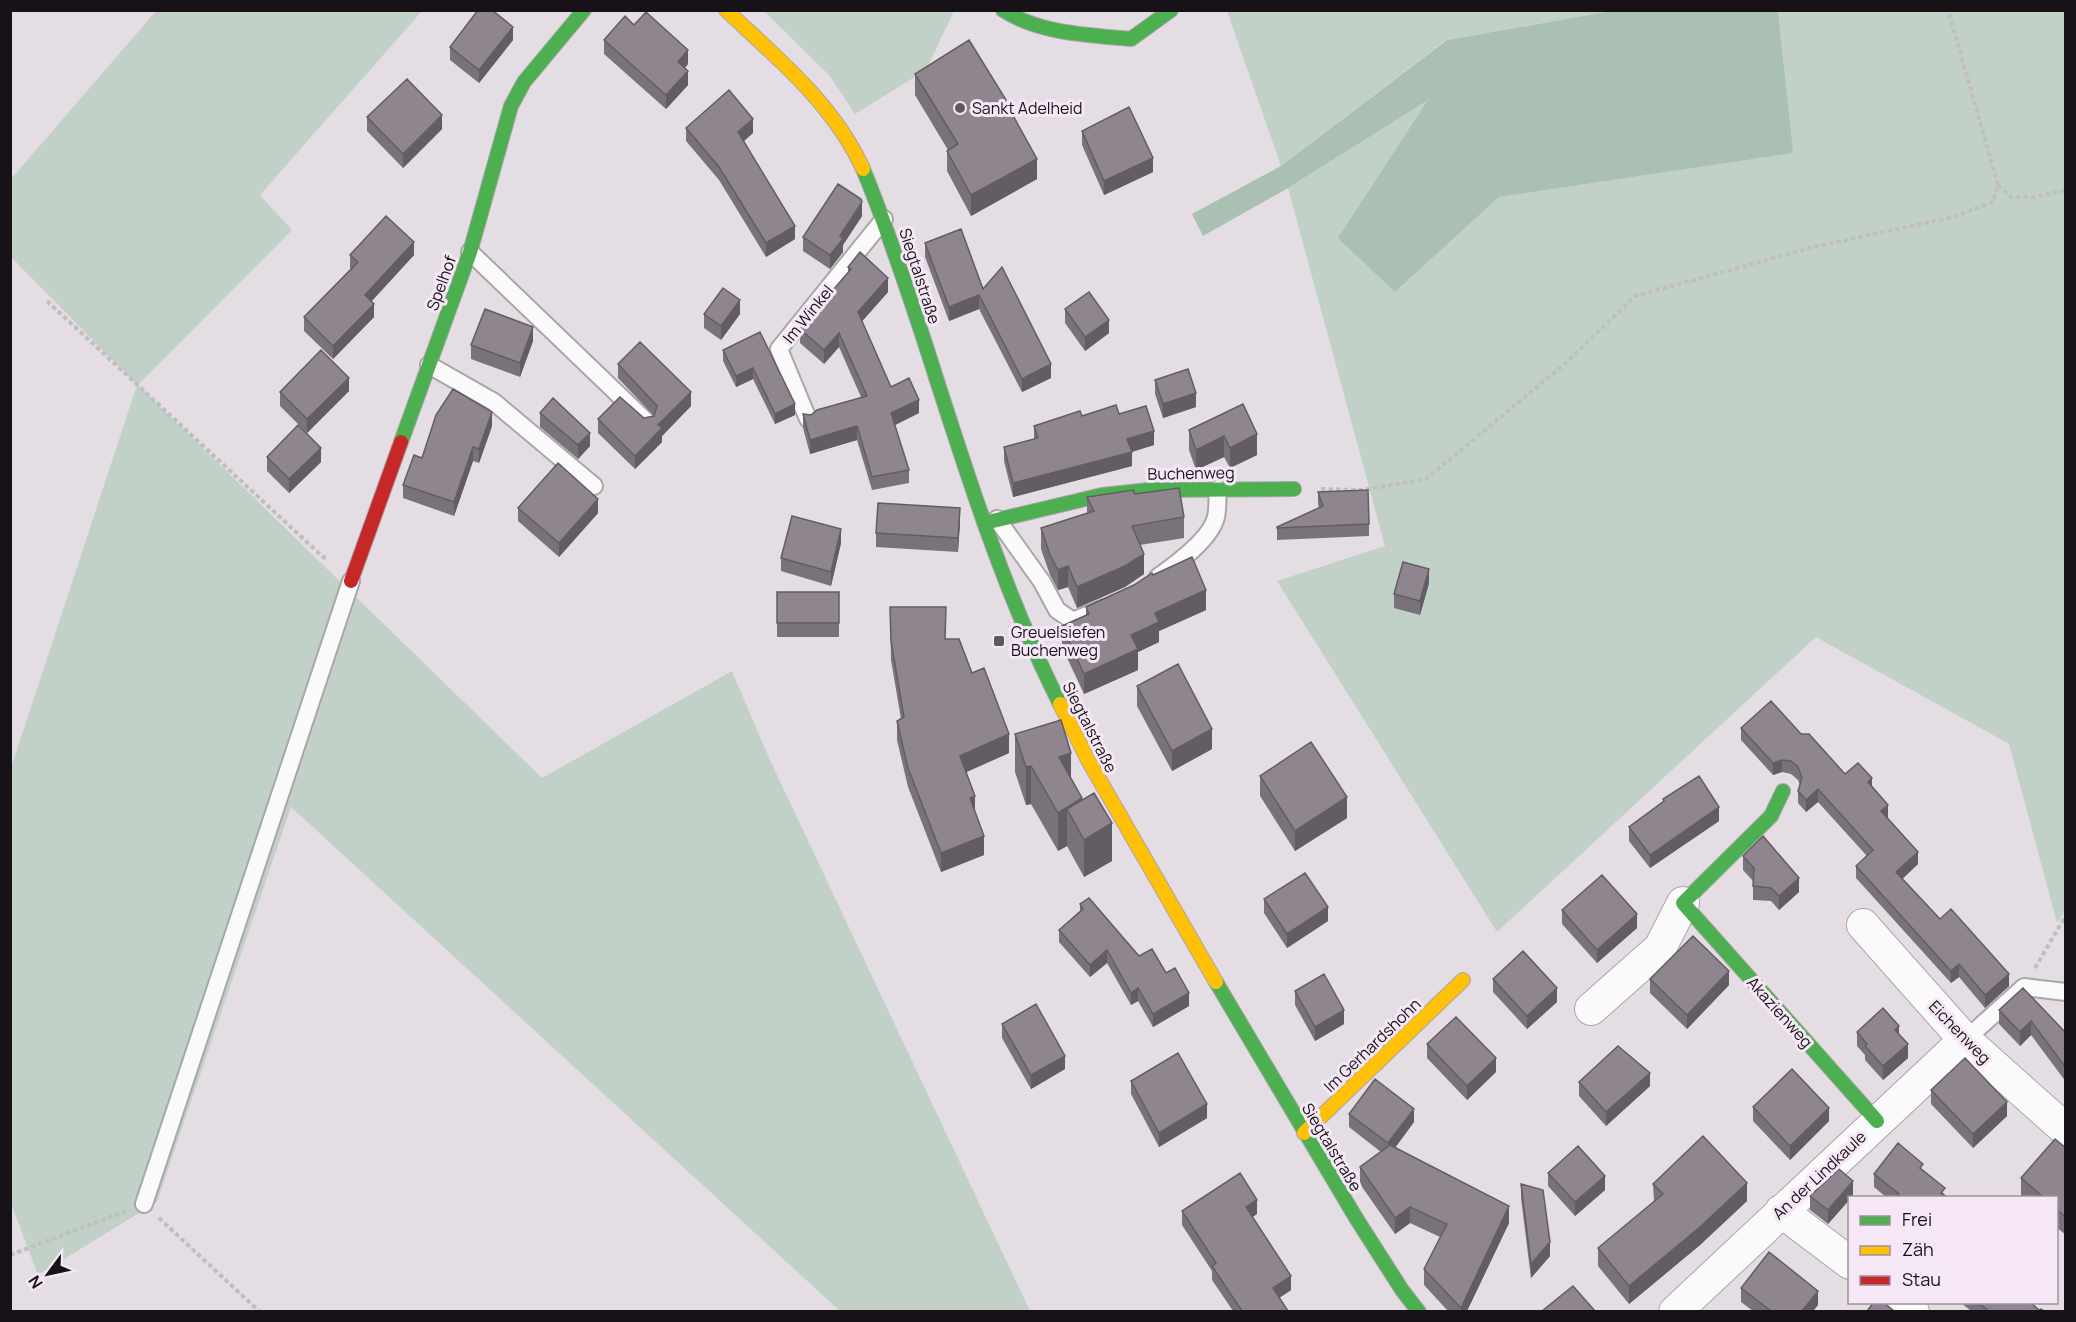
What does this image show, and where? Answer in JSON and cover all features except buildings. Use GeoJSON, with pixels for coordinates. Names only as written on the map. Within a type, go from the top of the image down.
{"type":"FeatureCollection","features":[{"type":"Feature","properties":{"kind":"street","name":"Spelhof"},"geometry":{"type":"LineString","coordinates":[[353,573],[470,252],[511,106],[524,82],[584,10]]}},
{"type":"Feature","properties":{"kind":"street"},"geometry":{"type":"LineString","coordinates":[[1003,10],[1011,18],[1072,34],[1131,39],[1171,10]]}},
{"type":"Feature","properties":{"kind":"street","name":"Siegtalstraße"},"geometry":{"type":"LineString","coordinates":[[737,14],[802,81],[836,124],[861,165],[884,219],[966,474],[990,521],[1008,588],[1038,661],[1088,760],[1304,1133],[1402,1290],[1419,1311]]}},
{"type":"Feature","properties":{"kind":"street","name":"Buchenweg"},"geometry":{"type":"LineString","coordinates":[[990,521],[1102,495],[1149,490],[1294,489]]}},
{"type":"Feature","properties":{"kind":"street"},"geometry":{"type":"LineString","coordinates":[[1592,1009],[1660,948],[1683,903],[1771,816],[1783,791]]}},
{"type":"Feature","properties":{"kind":"street","name":"Akazienweg"},"geometry":{"type":"LineString","coordinates":[[1683,903],[1877,1121]]}},
{"type":"Feature","properties":{"kind":"street","name":"Eichenweg"},"geometry":{"type":"LineString","coordinates":[[1863,925],[1965,1040],[2066,1130]]}},
{"type":"Feature","properties":{"kind":"street","name":"Im Gerhardshohn"},"geometry":{"type":"LineString","coordinates":[[1304,1133],[1463,980]]}},
{"type":"Feature","properties":{"kind":"street","name":"An der Lindkaule"},"geometry":{"type":"LineString","coordinates":[[1676,1311],[1781,1210],[1965,1040]]}},
{"type":"Feature","properties":{"kind":"street"},"geometry":{"type":"LineString","coordinates":[[1781,1210],[1848,1261]]}},
{"type":"Feature","properties":{"kind":"lane","name":"Im Winkel"},"geometry":{"type":"LineString","coordinates":[[808,419],[779,350],[884,219]]}},
{"type":"Feature","properties":{"kind":"lane"},"geometry":{"type":"LineString","coordinates":[[470,252],[647,422]]}},
{"type":"Feature","properties":{"kind":"lane"},"geometry":{"type":"LineString","coordinates":[[429,365],[494,402],[594,486]]}},
{"type":"Feature","properties":{"kind":"lane"},"geometry":{"type":"LineString","coordinates":[[1149,583],[1177,564],[1207,534],[1216,519],[1218,489]]}},
{"type":"Feature","properties":{"kind":"lane"},"geometry":{"type":"LineString","coordinates":[[990,521],[1042,582],[1057,609],[1073,621],[1121,601]]}},
{"type":"Feature","properties":{"kind":"lane"},"geometry":{"type":"LineString","coordinates":[[144,1204],[353,573]]}},
{"type":"Feature","properties":{"kind":"lane"},"geometry":{"type":"LineString","coordinates":[[1965,1040],[2024,987],[2066,992]]}},
{"type":"Feature","properties":{"kind":"path"},"geometry":{"type":"LineString","coordinates":[[1948,10],[1998,185],[2011,197],[2034,197],[2066,190]]}},
{"type":"Feature","properties":{"kind":"path"},"geometry":{"type":"LineString","coordinates":[[1294,489],[1362,490],[1426,479],[1567,362],[1635,296],[1818,246],[1953,217],[1993,202],[1998,185]]}},
{"type":"Feature","properties":{"kind":"path"},"geometry":{"type":"LineString","coordinates":[[47,302],[323,557],[353,573]]}},
{"type":"Feature","properties":{"kind":"path"},"geometry":{"type":"LineString","coordinates":[[2024,987],[2066,915]]}},
{"type":"Feature","properties":{"kind":"path"},"geometry":{"type":"LineString","coordinates":[[10,1255],[144,1204],[260,1311]]}},
{"type":"Feature","properties":{"kind":"shaded area"},"geometry":{"type":"Polygon","coordinates":[[[954,10],[926,70],[855,114],[830,76],[764,11],[954,10]]]}},
{"type":"Feature","properties":{"kind":"shaded area"},"geometry":{"type":"Polygon","coordinates":[[[156,11],[422,11],[260,195],[292,230],[138,385],[542,778],[732,671],[769,758],[1030,1311],[840,1311],[291,807],[157,1202],[38,1275],[11,1203],[11,768],[137,385],[11,257],[11,179],[156,11]]]}},
{"type":"Feature","properties":{"kind":"shaded area"},"geometry":{"type":"Polygon","coordinates":[[[1227,11],[1611,11],[1446,40],[1281,166],[1227,11]]]}},
{"type":"Feature","properties":{"kind":"shaded area"},"geometry":{"type":"Polygon","coordinates":[[[1778,11],[2065,11],[2066,909],[2057,923],[2009,744],[1816,637],[1497,932],[1277,581],[1385,546],[1288,188],[1429,99],[1395,292],[1499,197],[1792,153],[1778,11]]]}},
{"type":"Feature","properties":{"kind":"green space"},"geometry":{"type":"Polygon","coordinates":[[[1611,11],[1778,11],[1793,153],[1499,197],[1395,292],[1338,238],[1428,100],[1288,188],[1203,236],[1192,214],[1281,166],[1447,40],[1611,11]]]}},
{"type":"Feature","properties":{"kind":"traffic: fast"},"geometry":{"type":"LineString","coordinates":[[401,442],[470,252],[511,106],[524,82],[584,10]]}},
{"type":"Feature","properties":{"kind":"traffic: fast"},"geometry":{"type":"LineString","coordinates":[[1003,10],[1017,18],[1049,29],[1131,39],[1171,10]]}},
{"type":"Feature","properties":{"kind":"traffic: fast"},"geometry":{"type":"LineString","coordinates":[[863,169],[894,252],[984,523],[1019,615],[1060,704]]}},
{"type":"Feature","properties":{"kind":"traffic: fast"},"geometry":{"type":"LineString","coordinates":[[984,523],[1102,495],[1149,490],[1294,489]]}},
{"type":"Feature","properties":{"kind":"traffic: fast"},"geometry":{"type":"LineString","coordinates":[[1783,791],[1771,816],[1683,903],[1877,1121]]}},
{"type":"Feature","properties":{"kind":"traffic: fast"},"geometry":{"type":"LineString","coordinates":[[1216,982],[1356,1218],[1402,1290],[1419,1312]]}},
{"type":"Feature","properties":{"kind":"traffic: slow"},"geometry":{"type":"LineString","coordinates":[[726,10],[784,64],[820,103],[851,145],[863,169]]}},
{"type":"Feature","properties":{"kind":"traffic: slow"},"geometry":{"type":"LineString","coordinates":[[1060,704],[1088,760],[1216,982]]}},
{"type":"Feature","properties":{"kind":"traffic: slow"},"geometry":{"type":"LineString","coordinates":[[1304,1133],[1463,980]]}},
{"type":"Feature","properties":{"kind":"traffic: jam"},"geometry":{"type":"LineString","coordinates":[[351,581],[401,442]]}},
{"type":"Feature","properties":{"kind":"place","name":"Sankt Adelheid"},"geometry":{"type":"Point","coordinates":[960,108]}},
{"type":"Feature","properties":{"kind":"place","name":"Greuelsiefen Buchenweg"},"geometry":{"type":"Point","coordinates":[999,641]}}]}
